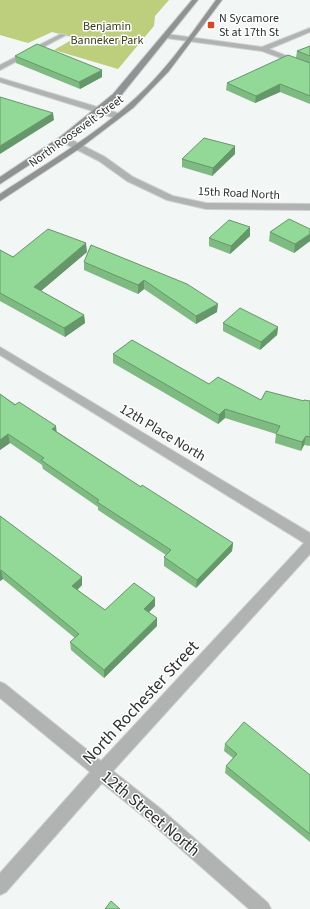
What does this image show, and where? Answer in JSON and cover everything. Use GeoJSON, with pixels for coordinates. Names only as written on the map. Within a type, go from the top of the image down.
{"type":"FeatureCollection","features":[{"type":"Feature","properties":{"kind":"main road","name":"North Roosevelt Street"},"geometry":{"type":"LineString","coordinates":[[0,181],[63,139],[99,110],[125,86],[195,0]]}},
{"type":"Feature","properties":{"kind":"main road","name":"North Roosevelt Street"},"geometry":{"type":"LineString","coordinates":[[0,198],[79,146],[118,116],[156,82],[219,0]]}},
{"type":"Feature","properties":{"kind":"street"},"geometry":{"type":"LineString","coordinates":[[263,49],[310,30]]}},
{"type":"Feature","properties":{"kind":"street"},"geometry":{"type":"LineString","coordinates":[[0,68],[63,35]]}},
{"type":"Feature","properties":{"kind":"street"},"geometry":{"type":"LineString","coordinates":[[166,36],[263,49],[310,67]]}},
{"type":"Feature","properties":{"kind":"street"},"geometry":{"type":"LineString","coordinates":[[0,80],[118,116]]}},
{"type":"Feature","properties":{"kind":"street","name":"15th Road North"},"geometry":{"type":"LineString","coordinates":[[63,139],[79,146],[130,179],[170,198],[206,206],[310,207]]}},
{"type":"Feature","properties":{"kind":"street","name":"12th Place North"},"geometry":{"type":"LineString","coordinates":[[0,350],[310,540]]}},
{"type":"Feature","properties":{"kind":"street","name":"North Rochester Street"},"geometry":{"type":"LineString","coordinates":[[0,886],[102,771],[310,544]]}},
{"type":"Feature","properties":{"kind":"street","name":"12th Street North"},"geometry":{"type":"LineString","coordinates":[[0,689],[46,728],[102,771],[165,823],[262,909]]}},
{"type":"Feature","properties":{"kind":"green space","name":"Benjamin Banneker Park"},"geometry":{"type":"Polygon","coordinates":[[[0,0],[169,0],[155,16],[154,26],[118,69],[54,50],[75,38],[52,32],[28,43],[0,35],[0,0]]]}},
{"type":"Feature","properties":{"kind":"building"},"geometry":{"type":"Polygon","coordinates":[[[37,44],[102,70],[79,82],[15,56],[37,44]]]}},
{"type":"Feature","properties":{"kind":"building"},"geometry":{"type":"Polygon","coordinates":[[[310,46],[310,56],[297,51],[310,46]]]}},
{"type":"Feature","properties":{"kind":"building"},"geometry":{"type":"Polygon","coordinates":[[[288,55],[310,63],[310,96],[280,84],[256,96],[227,83],[288,55]]]}},
{"type":"Feature","properties":{"kind":"building"},"geometry":{"type":"Polygon","coordinates":[[[0,97],[53,113],[0,146],[0,97]]]}},
{"type":"Feature","properties":{"kind":"building"},"geometry":{"type":"Polygon","coordinates":[[[204,138],[235,146],[213,168],[182,159],[204,138]]]}},
{"type":"Feature","properties":{"kind":"building"},"geometry":{"type":"Polygon","coordinates":[[[289,219],[310,229],[310,234],[295,244],[270,232],[289,219]]]}},
{"type":"Feature","properties":{"kind":"building"},"geometry":{"type":"Polygon","coordinates":[[[229,220],[250,227],[231,246],[209,238],[229,220]]]}},
{"type":"Feature","properties":{"kind":"building"},"geometry":{"type":"Polygon","coordinates":[[[48,229],[86,243],[34,287],[84,315],[64,328],[0,293],[0,250],[13,257],[48,229]]]}},
{"type":"Feature","properties":{"kind":"building"},"geometry":{"type":"Polygon","coordinates":[[[91,245],[187,284],[218,304],[196,316],[144,280],[138,285],[84,262],[91,245]]]}},
{"type":"Feature","properties":{"kind":"building"},"geometry":{"type":"Polygon","coordinates":[[[240,308],[278,327],[261,342],[223,323],[240,308]]]}},
{"type":"Feature","properties":{"kind":"building"},"geometry":{"type":"Polygon","coordinates":[[[132,340],[209,384],[218,377],[261,400],[266,391],[304,401],[310,401],[310,437],[306,436],[302,442],[276,434],[280,426],[225,409],[219,415],[113,354],[132,340]]]}},
{"type":"Feature","properties":{"kind":"building"},"geometry":{"type":"Polygon","coordinates":[[[0,394],[15,405],[19,402],[56,426],[52,429],[141,487],[142,485],[233,543],[197,580],[164,557],[171,550],[97,502],[99,500],[41,460],[44,458],[8,434],[0,440],[0,394]]]}},
{"type":"Feature","properties":{"kind":"building"},"geometry":{"type":"Polygon","coordinates":[[[0,516],[82,577],[72,586],[105,610],[134,583],[155,598],[144,609],[157,618],[104,670],[70,642],[79,634],[1,570],[0,571],[0,516]]]}},
{"type":"Feature","properties":{"kind":"building"},"geometry":{"type":"Polygon","coordinates":[[[244,722],[310,775],[310,834],[226,766],[237,754],[225,744],[244,722]]]}},
{"type":"Feature","properties":{"kind":"building"},"geometry":{"type":"Polygon","coordinates":[[[111,901],[120,909],[105,909],[111,901]]]}},
{"type":"Feature","properties":{"kind":"place","name":"N Sycamore St at 17th St"},"geometry":{"type":"Point","coordinates":[211,25]}}]}
